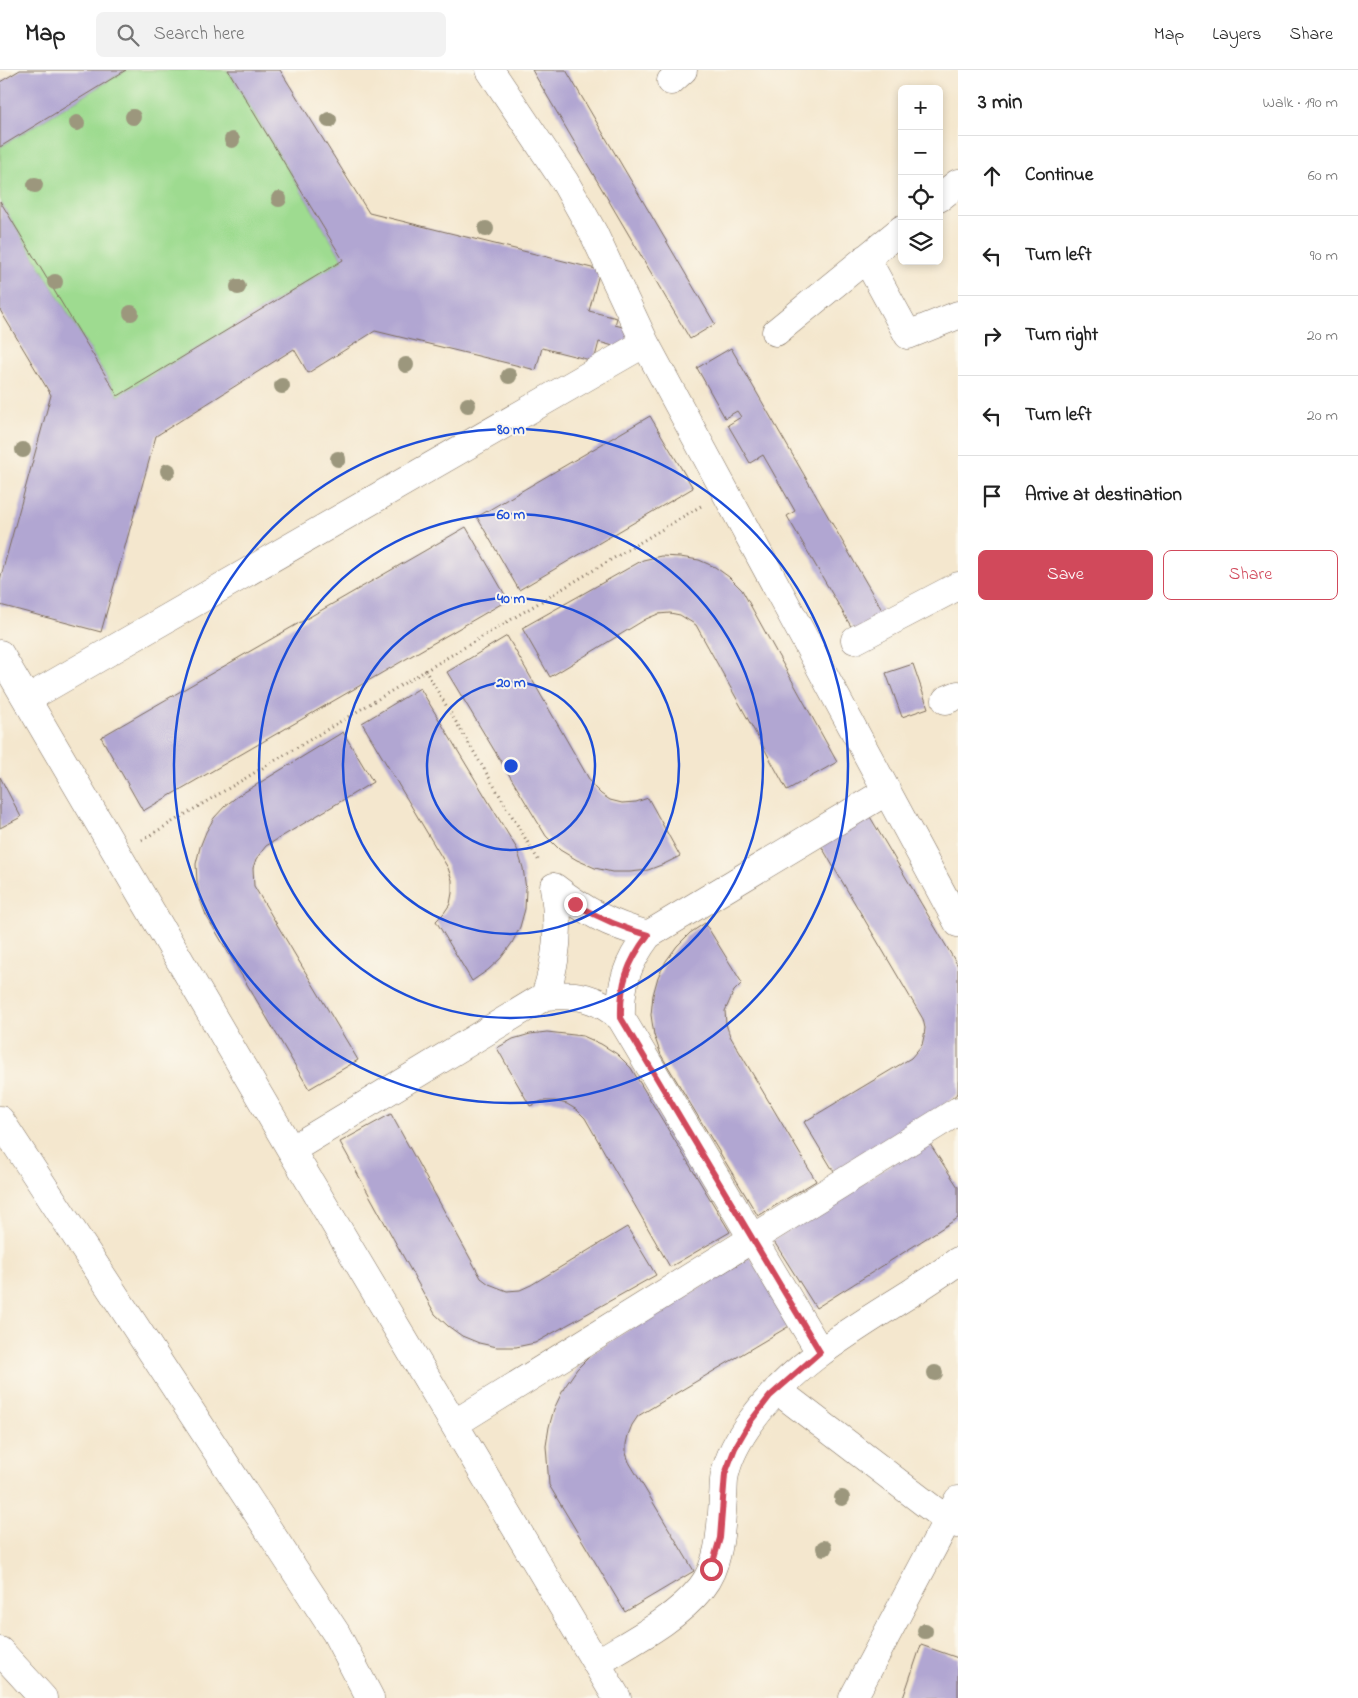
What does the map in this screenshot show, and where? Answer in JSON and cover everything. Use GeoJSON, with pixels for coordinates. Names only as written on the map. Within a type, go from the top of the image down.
{"type":"FeatureCollection","features":[{"type":"Feature","properties":{"kind":"street"},"geometry":{"type":"LineString","coordinates":[[490,70],[566,182],[593,232],[645,343],[958,922]]}},
{"type":"Feature","properties":{"kind":"street"},"geometry":{"type":"LineString","coordinates":[[943,195],[958,183]]}},
{"type":"Feature","properties":{"kind":"street"},"geometry":{"type":"LineString","coordinates":[[776,332],[898,232]]}},
{"type":"Feature","properties":{"kind":"street"},"geometry":{"type":"LineString","coordinates":[[866,258],[908,335],[958,315]]}},
{"type":"Feature","properties":{"kind":"street"},"geometry":{"type":"LineString","coordinates":[[27,699],[645,343]]}},
{"type":"Feature","properties":{"kind":"street"},"geometry":{"type":"LineString","coordinates":[[855,640],[958,586]]}},
{"type":"Feature","properties":{"kind":"street"},"geometry":{"type":"LineString","coordinates":[[0,654],[291,1150],[618,1698]]}},
{"type":"Feature","properties":{"kind":"street"},"geometry":{"type":"LineString","coordinates":[[621,1018],[622,987],[626,972],[635,952],[648,935],[887,791]]}},
{"type":"Feature","properties":{"kind":"street"},"geometry":{"type":"LineString","coordinates":[[554,887],[575,904],[599,918],[623,928],[648,935]]}},
{"type":"Feature","properties":{"kind":"street"},"geometry":{"type":"LineString","coordinates":[[545,996],[552,978],[558,939],[558,913],[554,887]]}},
{"type":"Feature","properties":{"kind":"street"},"geometry":{"type":"LineString","coordinates":[[291,1150],[545,996],[574,995],[588,998],[612,1010],[621,1018],[754,1238],[820,1352]]}},
{"type":"Feature","properties":{"kind":"street"},"geometry":{"type":"LineString","coordinates":[[454,1424],[754,1238],[956,1116]]}},
{"type":"Feature","properties":{"kind":"street"},"geometry":{"type":"LineString","coordinates":[[0,1120],[336,1633],[370,1698]]}},
{"type":"Feature","properties":{"kind":"street"},"geometry":{"type":"LineString","coordinates":[[596,1663],[669,1618],[688,1603],[702,1586],[711,1569],[720,1538],[725,1474],[735,1448],[750,1422],[777,1390],[820,1352],[958,1261]]}},
{"type":"Feature","properties":{"kind":"street"},"geometry":{"type":"LineString","coordinates":[[777,1390],[954,1514],[853,1698]]}},
{"type":"Feature","properties":{"kind":"street"},"geometry":{"type":"LineString","coordinates":[[0,1651],[43,1698]]}},
{"type":"Feature","properties":{"kind":"path"},"geometry":{"type":"LineString","coordinates":[[118,854],[725,492]]}},
{"type":"Feature","properties":{"kind":"path"},"geometry":{"type":"LineString","coordinates":[[425,670],[554,887]]}},
{"type":"Feature","properties":{"kind":"green space"},"geometry":{"type":"Polygon","coordinates":[[[126,70],[228,70],[343,260],[118,396],[0,201],[0,147],[126,70]]]}},
{"type":"Feature","properties":{"kind":"building"},"geometry":{"type":"Polygon","coordinates":[[[20,70],[126,70],[0,147],[0,82],[20,70]]]}},
{"type":"Feature","properties":{"kind":"building"},"geometry":{"type":"Polygon","coordinates":[[[228,70],[280,70],[369,213],[600,270],[589,311],[617,318],[615,325],[630,329],[624,349],[599,342],[594,361],[542,348],[536,370],[375,331],[308,373],[294,349],[156,436],[101,632],[0,605],[0,580],[51,395],[0,310],[0,201],[118,396],[343,260],[228,70]]]}},
{"type":"Feature","properties":{"kind":"building"},"geometry":{"type":"Polygon","coordinates":[[[532,70],[566,70],[715,324],[690,339],[532,70]]]}},
{"type":"Feature","properties":{"kind":"building"},"geometry":{"type":"Polygon","coordinates":[[[731,348],[890,624],[860,642],[787,516],[795,511],[763,455],[750,463],[728,425],[741,417],[737,411],[725,418],[697,368],[731,348]]]}},
{"type":"Feature","properties":{"kind":"building"},"geometry":{"type":"Polygon","coordinates":[[[650,416],[693,488],[519,590],[477,517],[650,416]]]}},
{"type":"Feature","properties":{"kind":"building"},"geometry":{"type":"Polygon","coordinates":[[[466,527],[508,600],[143,811],[101,737],[466,527]]]}},
{"type":"Feature","properties":{"kind":"building"},"geometry":{"type":"Polygon","coordinates":[[[661,556],[699,560],[715,567],[742,590],[837,762],[787,790],[696,625],[680,615],[670,613],[658,614],[646,619],[550,677],[522,628],[643,560],[661,556]]]}},
{"type":"Feature","properties":{"kind":"building"},"geometry":{"type":"Polygon","coordinates":[[[507,636],[593,786],[610,800],[622,803],[636,802],[648,798],[680,856],[648,870],[612,872],[595,868],[577,860],[560,850],[546,836],[447,672],[507,636]]]}},
{"type":"Feature","properties":{"kind":"building"},"geometry":{"type":"Polygon","coordinates":[[[913,664],[928,708],[902,717],[886,673],[913,664]]]}},
{"type":"Feature","properties":{"kind":"building"},"geometry":{"type":"Polygon","coordinates":[[[420,688],[517,849],[523,868],[526,889],[525,909],[520,927],[512,943],[501,958],[472,981],[436,921],[450,904],[452,880],[448,868],[362,723],[420,688]]]}},
{"type":"Feature","properties":{"kind":"building"},"geometry":{"type":"Polygon","coordinates":[[[343,732],[373,782],[266,846],[256,859],[253,868],[254,886],[358,1060],[309,1089],[206,915],[200,899],[196,864],[206,832],[214,818],[225,806],[238,796],[343,732]]]}},
{"type":"Feature","properties":{"kind":"building"},"geometry":{"type":"Polygon","coordinates":[[[0,777],[21,817],[0,828],[0,777]]]}},
{"type":"Feature","properties":{"kind":"building"},"geometry":{"type":"Polygon","coordinates":[[[869,815],[958,966],[958,1093],[940,1109],[834,1172],[804,1122],[911,1058],[922,1045],[925,1028],[923,1019],[820,844],[869,815]]]}},
{"type":"Feature","properties":{"kind":"building"},"geometry":{"type":"Polygon","coordinates":[[[705,923],[742,983],[734,991],[725,1011],[726,1024],[730,1036],[816,1181],[758,1216],[661,1055],[654,1035],[651,1015],[653,995],[658,977],[666,961],[677,946],[690,933],[705,923]]]}},
{"type":"Feature","properties":{"kind":"building"},"geometry":{"type":"Polygon","coordinates":[[[547,1032],[583,1036],[617,1054],[631,1068],[730,1232],[670,1267],[585,1118],[567,1104],[555,1101],[542,1101],[530,1106],[497,1048],[513,1039],[547,1032]]]}},
{"type":"Feature","properties":{"kind":"building"},"geometry":{"type":"Polygon","coordinates":[[[391,1114],[481,1278],[489,1284],[507,1291],[520,1290],[627,1227],[656,1275],[535,1343],[516,1347],[497,1347],[479,1343],[462,1336],[435,1314],[340,1142],[391,1114]]]}},
{"type":"Feature","properties":{"kind":"building"},"geometry":{"type":"Polygon","coordinates":[[[928,1141],[958,1187],[958,1218],[816,1308],[773,1240],[928,1141]]]}},
{"type":"Feature","properties":{"kind":"building"},"geometry":{"type":"Polygon","coordinates":[[[750,1257],[791,1325],[638,1416],[632,1425],[626,1444],[629,1462],[694,1571],[625,1612],[549,1485],[546,1446],[554,1409],[564,1388],[577,1369],[593,1353],[750,1257]]]}},
{"type":"Feature","properties":{"kind":"building"},"geometry":{"type":"Polygon","coordinates":[[[921,1645],[958,1658],[958,1698],[903,1698],[921,1645]]]}},
{"type":"Feature","properties":{"kind":"route"},"geometry":{"type":"LineString","coordinates":[[575,904],[599,918],[623,928],[648,935],[635,952],[626,972],[620,1003],[621,1018],[754,1238],[820,1352],[770,1396],[750,1422],[735,1448],[725,1474],[720,1538],[711,1569]]}}]}
